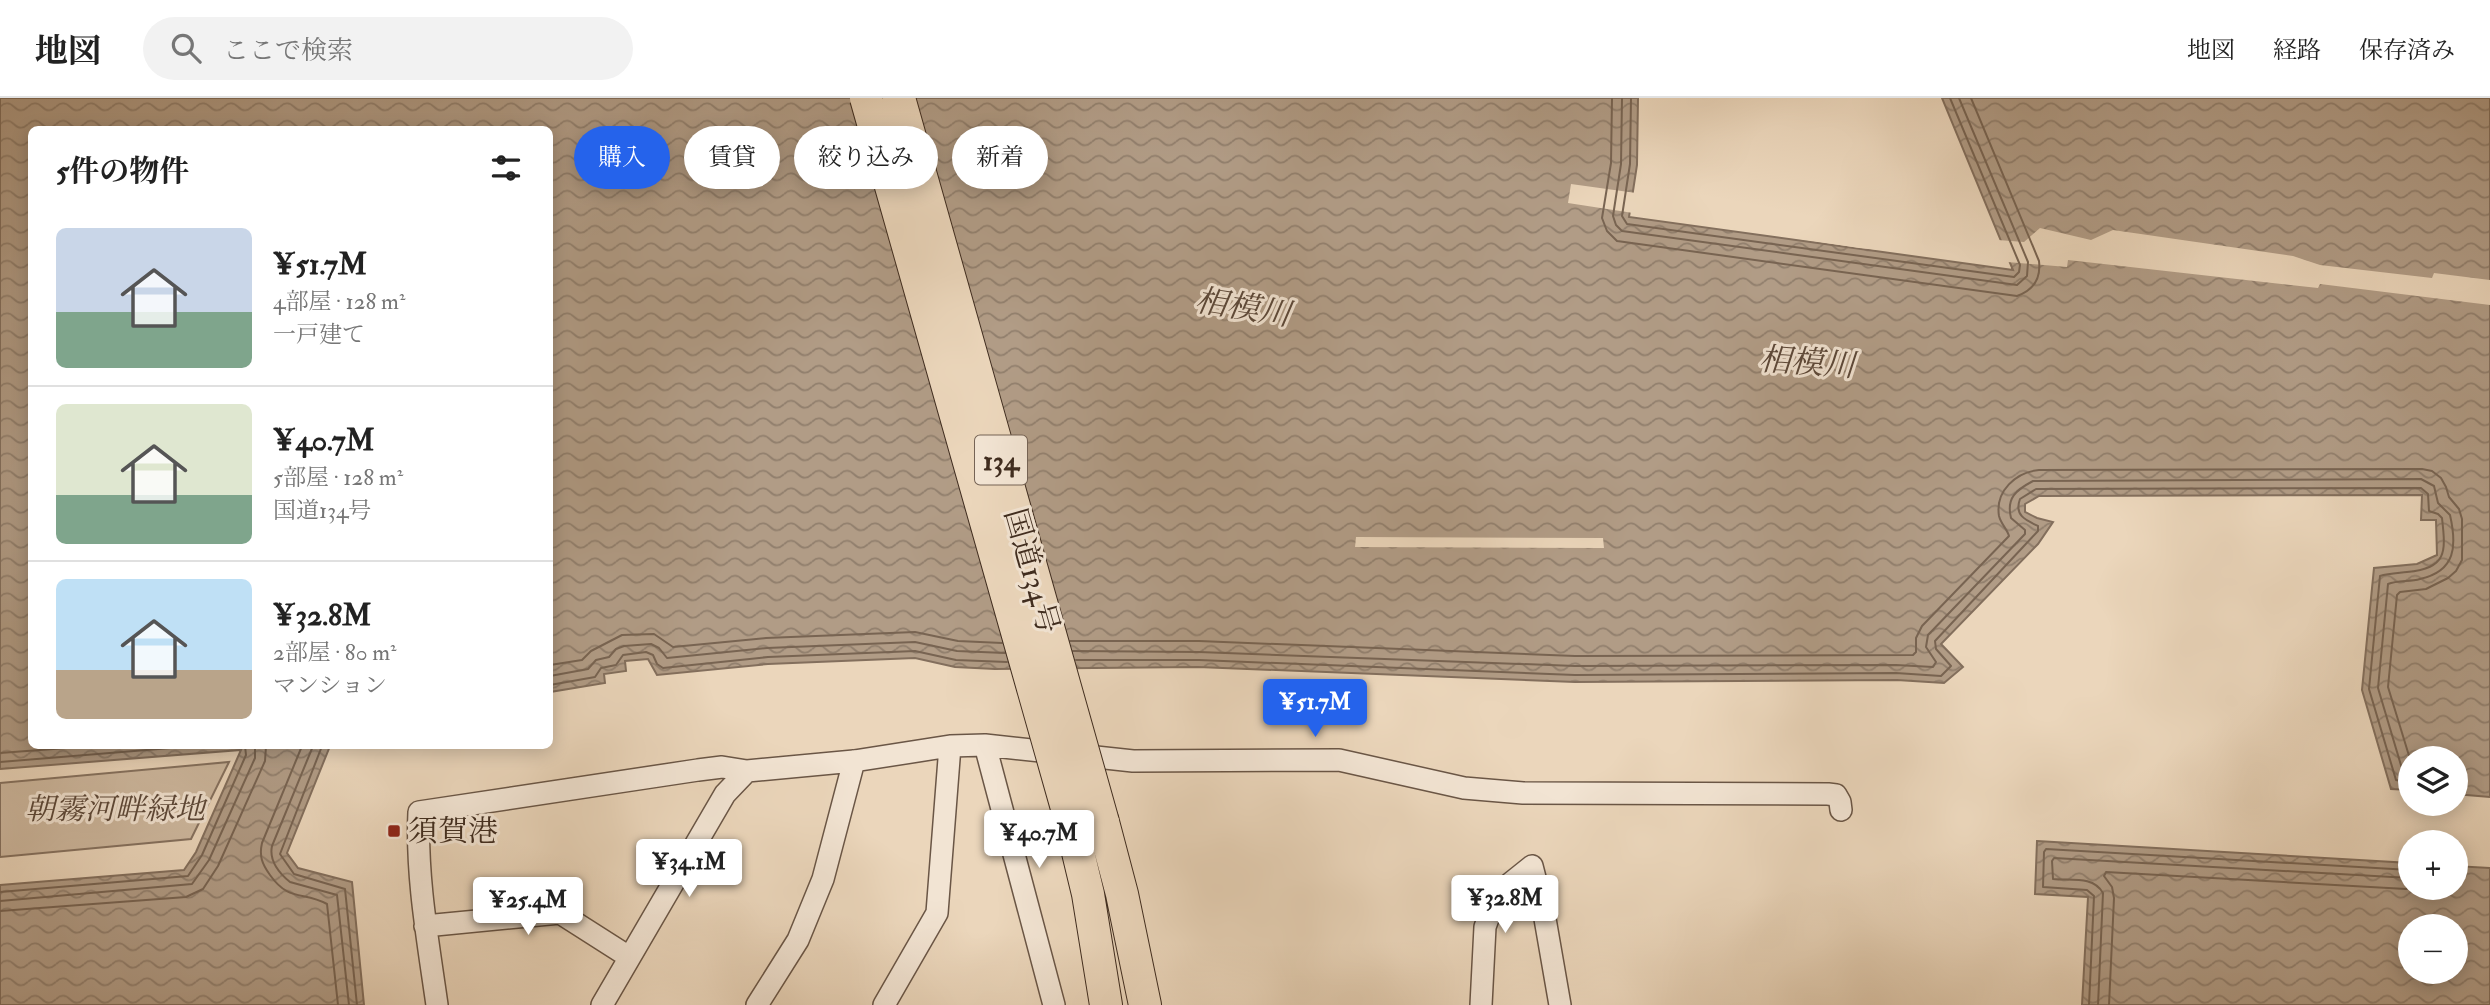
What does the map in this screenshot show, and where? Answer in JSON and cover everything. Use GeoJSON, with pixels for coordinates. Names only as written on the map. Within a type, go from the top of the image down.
{"type":"FeatureCollection","features":[{"type":"Feature","properties":{"kind":"highway","name":"国道134号"},"geometry":{"type":"LineString","coordinates":[[866,98],[1070,820],[1088,894],[1106,1005]]}},
{"type":"Feature","properties":{"kind":"highway","name":"国道134号"},"geometry":{"type":"LineString","coordinates":[[899,98],[1103,822],[1122,894],[1145,1005]]}},
{"type":"Feature","properties":{"kind":"street"},"geometry":{"type":"LineString","coordinates":[[985,745],[1054,1005]]}},
{"type":"Feature","properties":{"kind":"street"},"geometry":{"type":"LineString","coordinates":[[437,1005],[425,926],[418,836],[419,812],[698,770],[722,767],[747,771],[854,761],[950,746],[985,745],[1133,761],[1339,760],[1464,788],[1523,793],[1828,794],[1836,795],[1841,810]]}},
{"type":"Feature","properties":{"kind":"street"},"geometry":{"type":"LineString","coordinates":[[884,1005],[937,913],[950,746]]}},
{"type":"Feature","properties":{"kind":"street"},"geometry":{"type":"LineString","coordinates":[[757,1005],[798,940],[823,879],[854,761]]}},
{"type":"Feature","properties":{"kind":"street"},"geometry":{"type":"LineString","coordinates":[[602,1005],[725,794],[747,771]]}},
{"type":"Feature","properties":{"kind":"street"},"geometry":{"type":"LineString","coordinates":[[1481,1005],[1485,927],[1497,894],[1532,866],[1544,913],[1560,1005]]}},
{"type":"Feature","properties":{"kind":"street"},"geometry":{"type":"LineString","coordinates":[[425,926],[560,913],[629,957]]}},
{"type":"Feature","properties":{"kind":"green space","name":"朝霧河畔緑地"},"geometry":{"type":"Polygon","coordinates":[[[229,762],[191,839],[0,857],[0,783],[229,762]]]}},
{"type":"Feature","properties":{"kind":"water","name":"相模川"},"geometry":{"type":"Polygon","coordinates":[[[0,98],[1638,98],[1637,165],[1629,217],[2013,270],[1942,98],[2490,98],[2490,797],[2468,795],[2468,746],[2398,746],[2398,789],[2391,789],[2362,690],[2374,568],[2417,564],[2437,555],[2436,520],[2421,520],[2422,495],[2039,496],[2025,504],[2025,512],[2053,522],[2038,544],[1941,644],[1963,667],[1944,683],[1897,680],[1575,682],[1198,667],[995,669],[955,667],[915,658],[768,664],[657,675],[648,659],[625,661],[626,671],[604,674],[605,683],[553,692],[553,126],[28,126],[28,749],[329,749],[287,853],[298,868],[352,882],[364,1005],[0,1005],[0,885],[184,870],[196,852],[241,750],[0,769],[0,98]]]}},
{"type":"Feature","properties":{"kind":"water"},"geometry":{"type":"Polygon","coordinates":[[[2037,841],[2398,862],[2398,900],[2468,900],[2468,867],[2490,868],[2490,1005],[2082,1005],[2088,897],[2035,894],[2037,841]]]}},
{"type":"Feature","properties":{"kind":"pier"},"geometry":{"type":"Polygon","coordinates":[[[1571,184],[1636,193],[1633,213],[1568,203],[1571,184]]]}},
{"type":"Feature","properties":{"kind":"pier"},"geometry":{"type":"Polygon","coordinates":[[[1724,227],[1917,253],[1859,248],[1724,227]]]}},
{"type":"Feature","properties":{"kind":"pier"},"geometry":{"type":"Polygon","coordinates":[[[2040,228],[2091,240],[2113,230],[2293,256],[2320,265],[2432,278],[2434,273],[2490,280],[2490,305],[2320,284],[2318,288],[2068,260],[2067,267],[2007,262],[1998,240],[2024,242],[2040,228]]]}},
{"type":"Feature","properties":{"kind":"pier"},"geometry":{"type":"Polygon","coordinates":[[[1356,537],[1603,538],[1604,548],[1355,547],[1356,537]]]}},
{"type":"Feature","properties":{"kind":"place","name":"須賀港"},"geometry":{"type":"Point","coordinates":[394,831]}}]}
